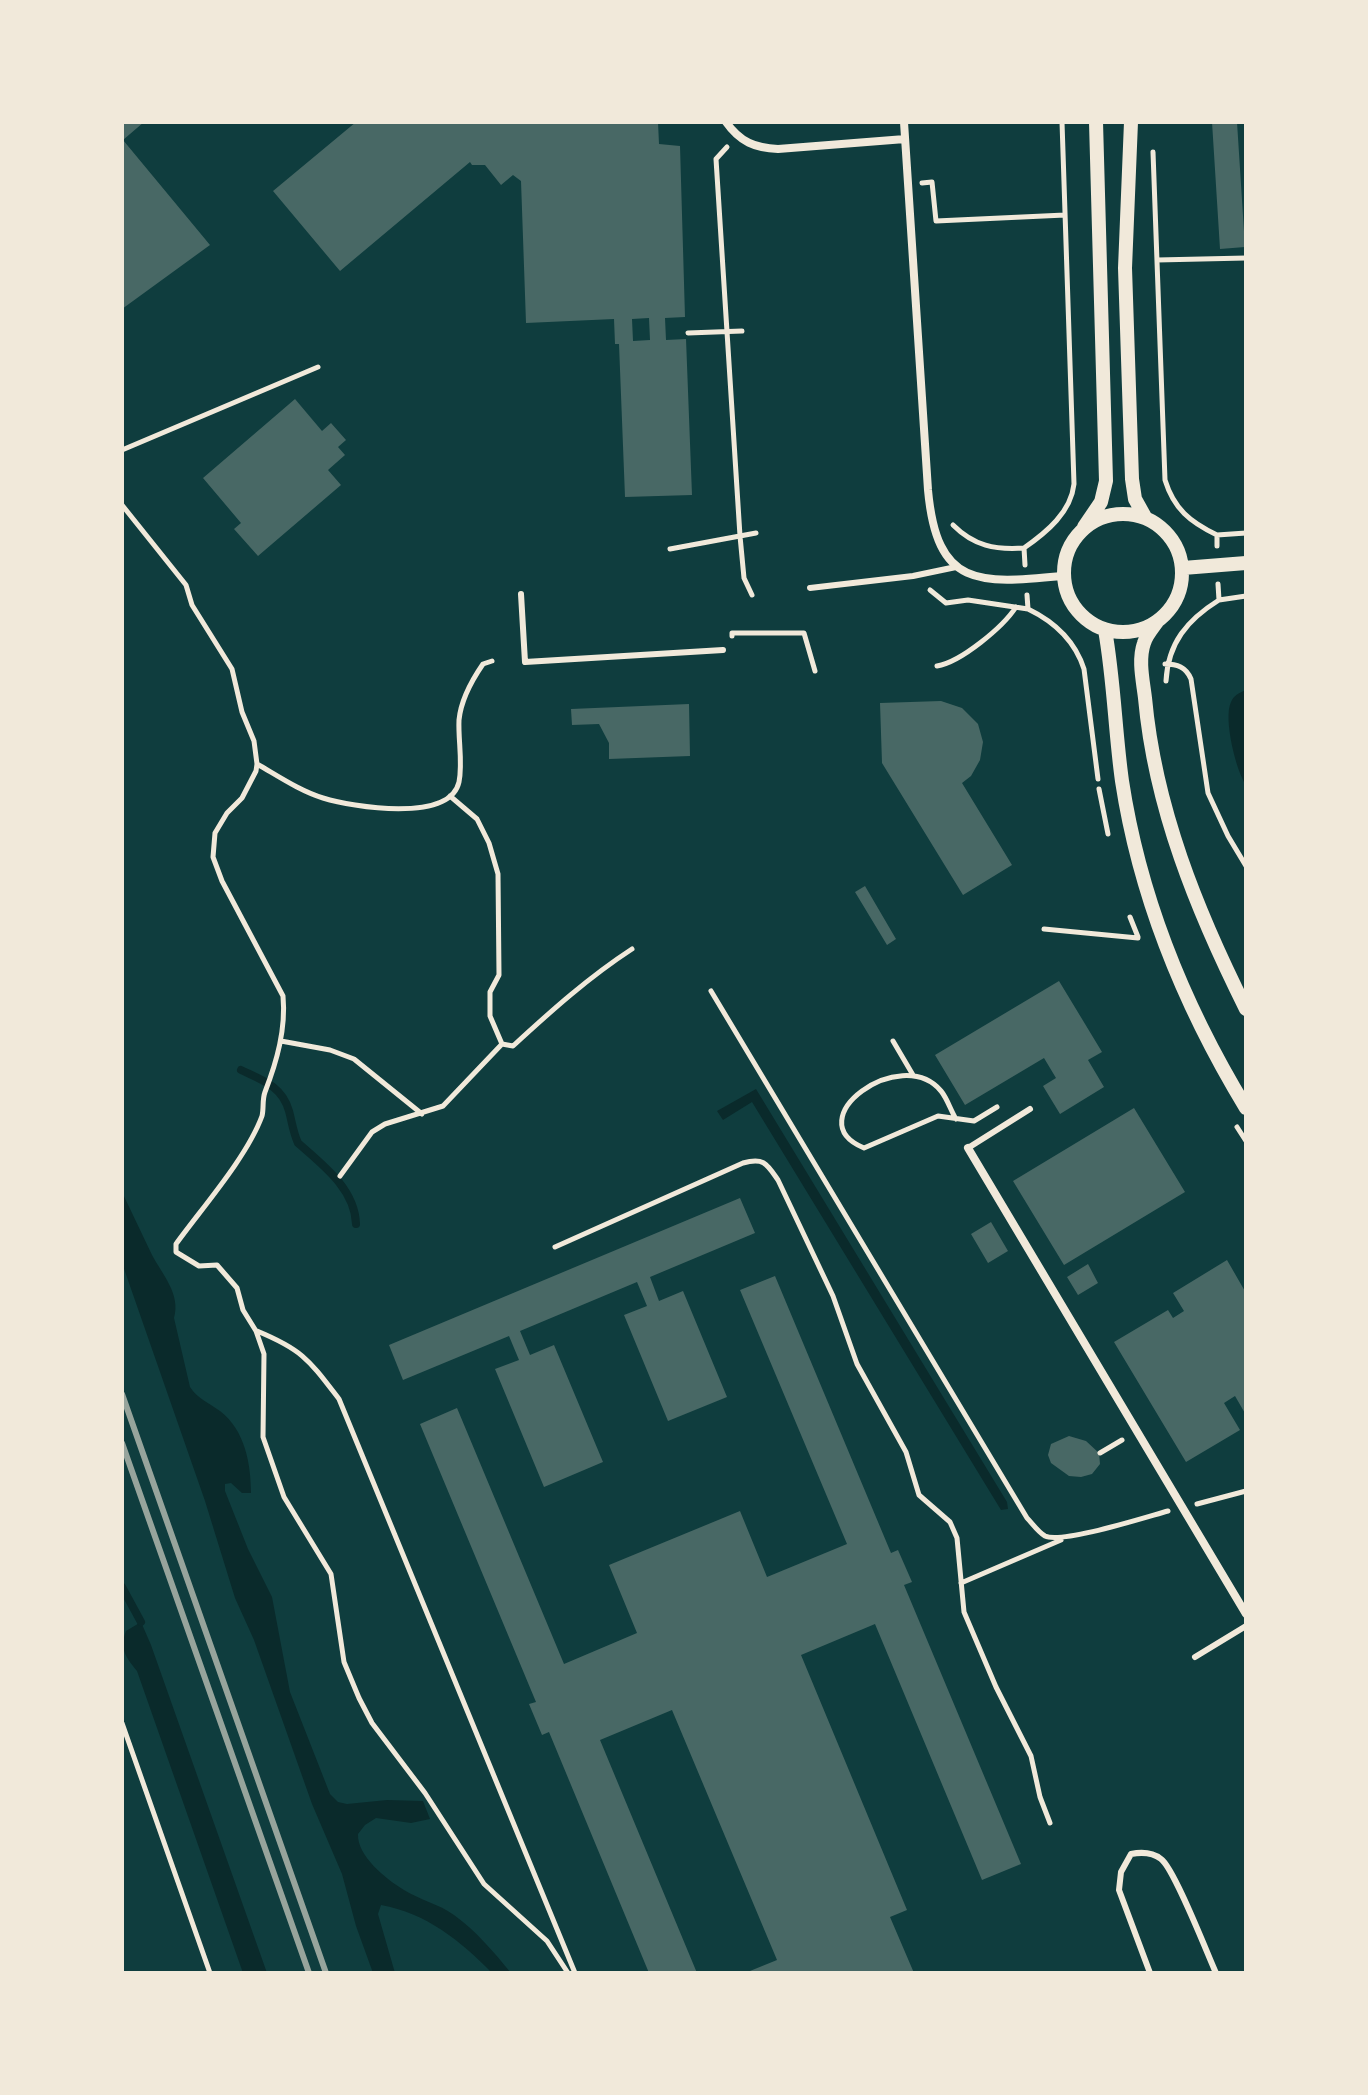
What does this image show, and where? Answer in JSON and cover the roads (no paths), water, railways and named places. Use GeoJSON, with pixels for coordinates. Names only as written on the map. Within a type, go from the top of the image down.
{"type":"FeatureCollection","features":[{"type":"Feature","properties":{"kind":"street"},"geometry":{"type":"LineString","coordinates":[[726,122],[745,143],[761,148],[905,139]]}},
{"type":"Feature","properties":{"kind":"street"},"geometry":{"type":"LineString","coordinates":[[904,122],[930,508],[942,551],[956,567],[971,574],[1026,579],[1063,576]]}},
{"type":"Feature","properties":{"kind":"street"},"geometry":{"type":"LineString","coordinates":[[1096,122],[1106,481],[1101,502],[1072,541],[1065,558],[1063,576],[1075,610],[1105,630],[1123,633],[1141,630],[1157,622]]}},
{"type":"Feature","properties":{"kind":"street"},"geometry":{"type":"LineString","coordinates":[[1131,122],[1125,268],[1132,479],[1135,499],[1145,517]]}},
{"type":"Feature","properties":{"kind":"street"},"geometry":{"type":"LineString","coordinates":[[1084,527],[1113,514],[1129,513],[1145,517],[1163,529],[1177,547],[1183,568],[1181,589],[1171,608],[1157,622],[1144,643],[1142,668],[1150,737],[1162,802],[1202,915],[1246,1009]]}},
{"type":"Feature","properties":{"kind":"street"},"geometry":{"type":"LineString","coordinates":[[1183,568],[1246,563]]}},
{"type":"Feature","properties":{"kind":"street"},"geometry":{"type":"LineString","coordinates":[[1105,630],[1122,781],[1153,914],[1199,1027],[1246,1108]]}},
{"type":"Feature","properties":{"kind":"street"},"geometry":{"type":"LineString","coordinates":[[968,1148],[1246,1614]]}},
{"type":"Feature","properties":{"kind":"lane"},"geometry":{"type":"LineString","coordinates":[[810,588],[913,576],[956,567]]}},
{"type":"Feature","properties":{"kind":"lane"},"geometry":{"type":"LineString","coordinates":[[521,594],[525,662],[723,650]]}},
{"type":"Feature","properties":{"kind":"lane"},"geometry":{"type":"LineString","coordinates":[[968,1148],[1030,1109]]}},
{"type":"Feature","properties":{"kind":"lane"},"geometry":{"type":"LineString","coordinates":[[1195,1657],[1246,1626]]}},
{"type":"Feature","properties":{"kind":"lane"},"geometry":{"type":"LineString","coordinates":[[1150,1973],[1119,1890],[1121,1872],[1131,1854],[1144,1852],[1162,1859],[1216,1973]]}},
{"type":"Feature","properties":{"kind":"water"},"geometry":{"type":"Polygon","coordinates":[[[1246,690],[1246,785],[1235,757],[1229,710],[1237,694],[1246,690]]]}},
{"type":"Feature","properties":{"kind":"water"},"geometry":{"type":"Polygon","coordinates":[[[756,1089],[1007,1502],[1008,1509],[1001,1510],[752,1102],[723,1120],[717,1111],[756,1089]]]}},
{"type":"Feature","properties":{"kind":"water"},"geometry":{"type":"Polygon","coordinates":[[[122,1192],[173,1293],[174,1318],[190,1387],[229,1419],[245,1448],[251,1493],[242,1493],[231,1483],[225,1484],[225,1491],[248,1549],[272,1597],[290,1692],[330,1794],[338,1802],[347,1804],[387,1800],[423,1801],[430,1819],[411,1823],[376,1818],[358,1834],[362,1850],[381,1873],[397,1885],[462,1921],[511,1973],[492,1973],[442,1930],[413,1914],[381,1905],[378,1914],[395,1973],[373,1973],[342,1874],[312,1804],[254,1640],[235,1598],[205,1501],[122,1263],[122,1192]]]}},
{"type":"Feature","properties":{"kind":"water"},"geometry":{"type":"Polygon","coordinates":[[[141,1622],[267,1973],[243,1973],[137,1671],[125,1652],[123,1643],[126,1631],[141,1622]]]}},
{"type":"Feature","properties":{"kind":"waterway"},"geometry":{"type":"LineString","coordinates":[[241,1070],[282,1095],[298,1143],[344,1189],[356,1224]]}},
{"type":"Feature","properties":{"kind":"waterway"},"geometry":{"type":"LineString","coordinates":[[122,1587],[141,1622]]}},
{"type":"Feature","properties":{"kind":"railway"},"geometry":{"type":"LineString","coordinates":[[122,1394],[326,1973]]}},
{"type":"Feature","properties":{"kind":"railway"},"geometry":{"type":"LineString","coordinates":[[122,1443],[309,1973]]}}]}
